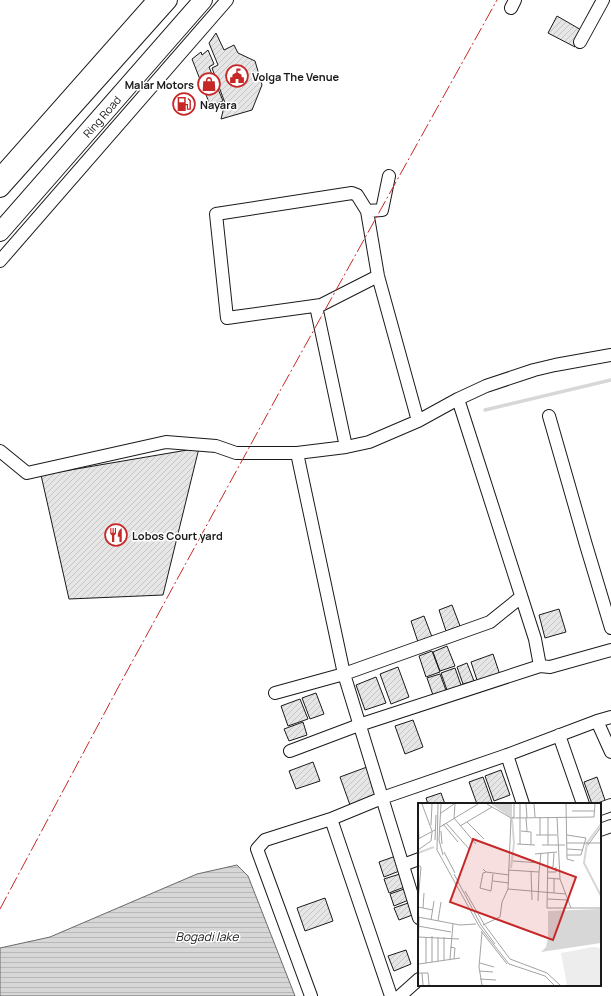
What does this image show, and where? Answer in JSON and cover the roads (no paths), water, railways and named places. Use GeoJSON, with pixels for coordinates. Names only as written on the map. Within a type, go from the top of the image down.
{"type":"FeatureCollection","features":[{"type":"Feature","properties":{"kind":"highway"},"geometry":{"type":"LineString","coordinates":[[0,188],[168,0]]}},
{"type":"Feature","properties":{"kind":"highway","name":"Ring Road"},"geometry":{"type":"LineString","coordinates":[[0,232],[203,0]]}},
{"type":"Feature","properties":{"kind":"street"},"geometry":{"type":"LineString","coordinates":[[0,173],[153,0]]}},
{"type":"Feature","properties":{"kind":"street"},"geometry":{"type":"LineString","coordinates":[[0,261],[227,0]]}},
{"type":"Feature","properties":{"kind":"street"},"geometry":{"type":"LineString","coordinates":[[580,42],[603,0]]}},
{"type":"Feature","properties":{"kind":"street"},"geometry":{"type":"LineString","coordinates":[[367,211],[382,210],[389,176]]}},
{"type":"Feature","properties":{"kind":"street"},"geometry":{"type":"LineString","coordinates":[[378,276],[321,305],[226,318],[216,214],[352,193],[358,195],[367,211],[378,276],[418,421]]}},
{"type":"Feature","properties":{"kind":"street"},"geometry":{"type":"LineString","coordinates":[[316,306],[346,446]]}},
{"type":"Feature","properties":{"kind":"street"},"geometry":{"type":"LineString","coordinates":[[0,451],[27,472],[166,442],[216,446],[236,453],[297,453],[346,446],[369,442],[418,421],[458,399],[486,386],[534,370],[611,355]]}},
{"type":"Feature","properties":{"kind":"street"},"geometry":{"type":"LineString","coordinates":[[458,399],[535,639],[540,666]]}},
{"type":"Feature","properties":{"kind":"street"},"geometry":{"type":"LineString","coordinates":[[549,416],[611,628]]}},
{"type":"Feature","properties":{"kind":"street"},"geometry":{"type":"LineString","coordinates":[[297,453],[344,674],[418,915]]}},
{"type":"Feature","properties":{"kind":"street"},"geometry":{"type":"LineString","coordinates":[[275,692],[344,674],[490,622],[521,597]]}},
{"type":"Feature","properties":{"kind":"street"},"geometry":{"type":"LineString","coordinates":[[290,751],[359,725],[540,666],[550,667],[611,650]]}},
{"type":"Feature","properties":{"kind":"street"},"geometry":{"type":"LineString","coordinates":[[311,996],[256,850],[265,840],[331,819],[382,798],[611,717]]}},
{"type":"Feature","properties":{"kind":"street"},"geometry":{"type":"LineString","coordinates":[[597,721],[611,752]]}},
{"type":"Feature","properties":{"kind":"street"},"geometry":{"type":"LineString","coordinates":[[559,735],[583,803]]}},
{"type":"Feature","properties":{"kind":"street"},"geometry":{"type":"LineString","coordinates":[[507,755],[523,803]]}},
{"type":"Feature","properties":{"kind":"street"},"geometry":{"type":"LineString","coordinates":[[601,809],[611,805]]}},
{"type":"Feature","properties":{"kind":"street"},"geometry":{"type":"LineString","coordinates":[[331,819],[391,996]]}},
{"type":"Feature","properties":{"kind":"street"},"geometry":{"type":"LineString","coordinates":[[601,830],[611,826]]}},
{"type":"Feature","properties":{"kind":"street"},"geometry":{"type":"LineString","coordinates":[[403,865],[418,859]]}},
{"type":"Feature","properties":{"kind":"street"},"geometry":{"type":"LineString","coordinates":[[400,996],[418,980]]}},
{"type":"Feature","properties":{"kind":"water","name":"Bogadi lake"},"geometry":{"type":"Polygon","coordinates":[[[237,865],[248,876],[295,996],[0,996],[0,948],[50,937],[197,874],[237,865]]]}},
{"type":"Feature","properties":{"kind":"waterway"},"geometry":{"type":"LineString","coordinates":[[485,410],[611,380]]}},
{"type":"Feature","properties":{"kind":"place","name":"Volga The Venue"},"geometry":{"type":"Point","coordinates":[237,76]}},
{"type":"Feature","properties":{"kind":"place","name":"Malar Motors"},"geometry":{"type":"Point","coordinates":[209,84]}},
{"type":"Feature","properties":{"kind":"place","name":"Nayara"},"geometry":{"type":"Point","coordinates":[184,104]}},
{"type":"Feature","properties":{"kind":"place","name":"Lobos Court yard"},"geometry":{"type":"Point","coordinates":[116,535]}}]}
